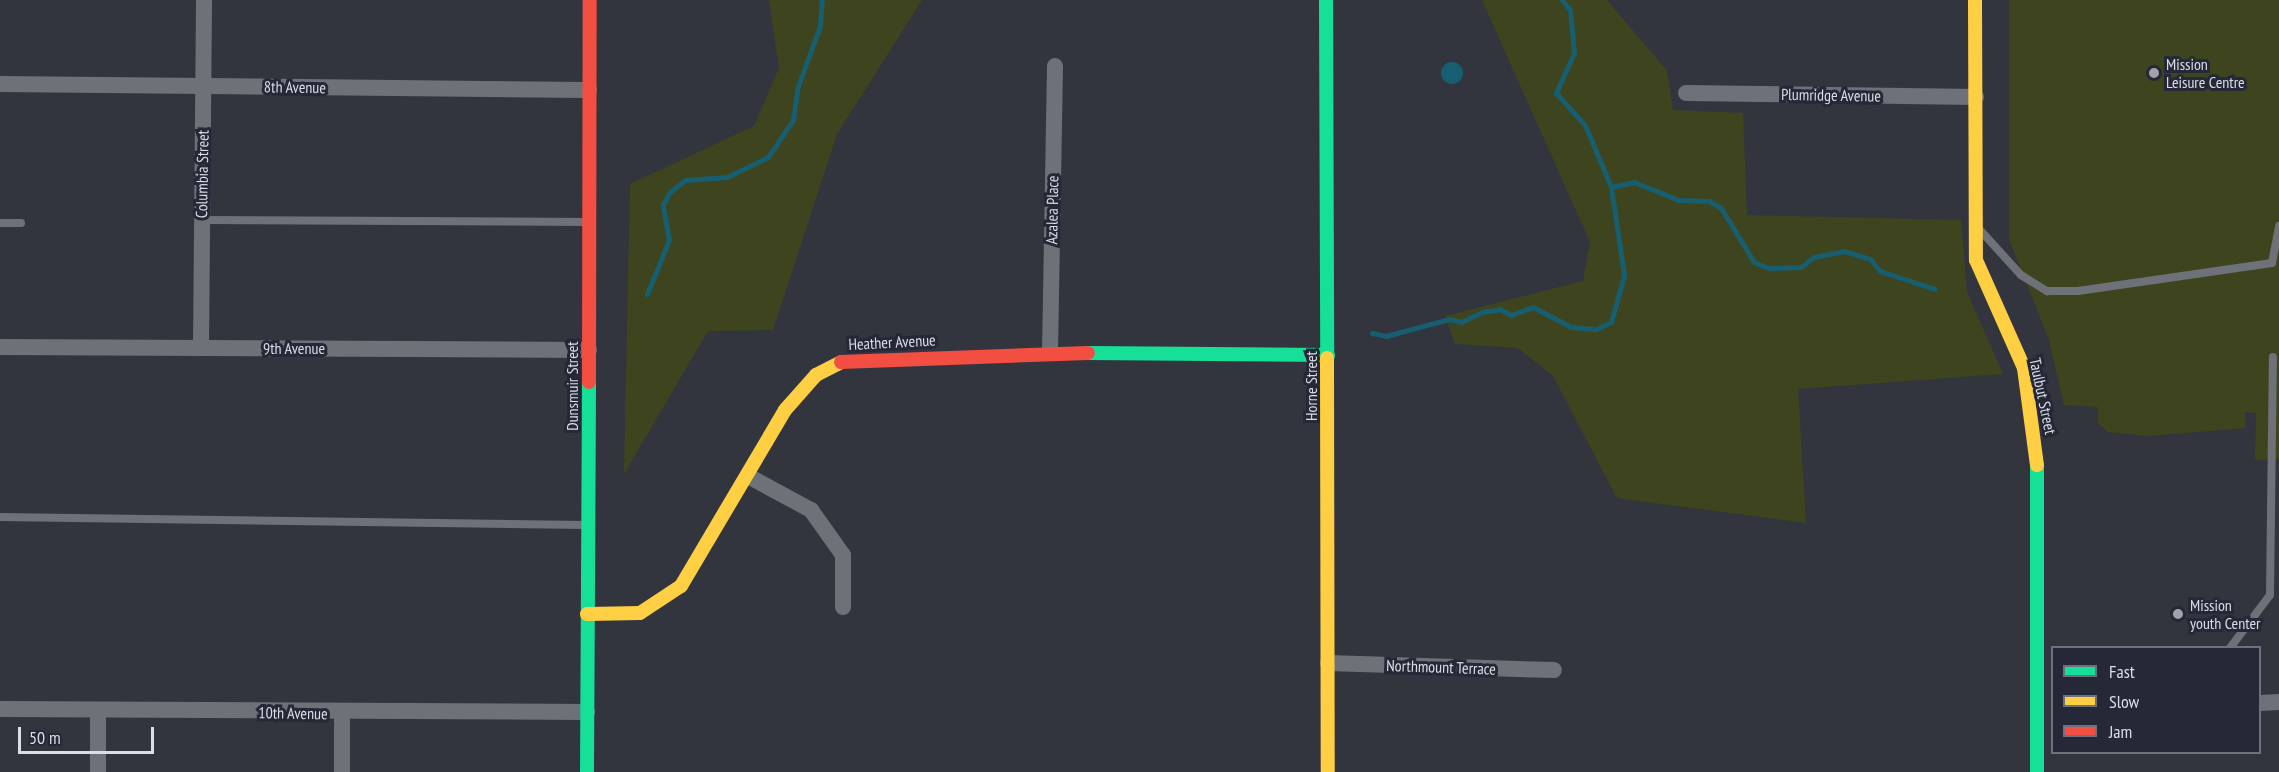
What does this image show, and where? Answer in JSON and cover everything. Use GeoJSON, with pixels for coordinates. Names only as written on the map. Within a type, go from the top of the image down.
{"type":"FeatureCollection","features":[{"type":"Feature","properties":{"kind":"street","name":"Columbia Street"},"geometry":{"type":"LineString","coordinates":[[201,348],[204,0]]}},
{"type":"Feature","properties":{"kind":"street","name":"Dunsmuir Street"},"geometry":{"type":"LineString","coordinates":[[587,772],[590,0]]}},
{"type":"Feature","properties":{"kind":"street","name":"Horne Street"},"geometry":{"type":"LineString","coordinates":[[1326,0],[1328,772]]}},
{"type":"Feature","properties":{"kind":"street","name":"Taulbut Street"},"geometry":{"type":"LineString","coordinates":[[1976,0],[1976,260],[2024,368],[2037,438],[2046,701],[2037,772]]}},
{"type":"Feature","properties":{"kind":"street","name":"Azalea Place"},"geometry":{"type":"LineString","coordinates":[[1050,353],[1054,66]]}},
{"type":"Feature","properties":{"kind":"street","name":"8th Avenue"},"geometry":{"type":"LineString","coordinates":[[0,84],[589,90]]}},
{"type":"Feature","properties":{"kind":"street","name":"Plumridge Avenue"},"geometry":{"type":"LineString","coordinates":[[1686,93],[1976,97]]}},
{"type":"Feature","properties":{"kind":"street","name":"9th Avenue"},"geometry":{"type":"LineString","coordinates":[[0,347],[589,350]]}},
{"type":"Feature","properties":{"kind":"street","name":"Heather Avenue"},"geometry":{"type":"LineString","coordinates":[[586,614],[640,613],[681,586],[785,410],[816,375],[846,359],[1050,353],[1328,355]]}},
{"type":"Feature","properties":{"kind":"street"},"geometry":{"type":"LineString","coordinates":[[748,476],[811,510],[843,555],[843,607]]}},
{"type":"Feature","properties":{"kind":"street","name":"Northmount Terrace"},"geometry":{"type":"LineString","coordinates":[[1328,663],[1554,670]]}},
{"type":"Feature","properties":{"kind":"street"},"geometry":{"type":"LineString","coordinates":[[2261,703],[2279,702]]}},
{"type":"Feature","properties":{"kind":"street","name":"10th Avenue"},"geometry":{"type":"LineString","coordinates":[[0,709],[342,713],[587,712]]}},
{"type":"Feature","properties":{"kind":"street"},"geometry":{"type":"LineString","coordinates":[[98,710],[98,772]]}},
{"type":"Feature","properties":{"kind":"street"},"geometry":{"type":"LineString","coordinates":[[342,713],[342,772]]}},
{"type":"Feature","properties":{"kind":"lane"},"geometry":{"type":"LineString","coordinates":[[202,219],[589,222]]}},
{"type":"Feature","properties":{"kind":"lane"},"geometry":{"type":"LineString","coordinates":[[0,223],[21,223]]}},
{"type":"Feature","properties":{"kind":"lane"},"geometry":{"type":"LineString","coordinates":[[1976,225],[2021,275],[2047,291],[2272,263],[2279,226]]}},
{"type":"Feature","properties":{"kind":"lane"},"geometry":{"type":"LineString","coordinates":[[2232,646],[2270,595],[2273,357]]}},
{"type":"Feature","properties":{"kind":"lane"},"geometry":{"type":"LineString","coordinates":[[0,517],[587,525]]}},
{"type":"Feature","properties":{"kind":"green space"},"geometry":{"type":"Polygon","coordinates":[[[769,0],[922,0],[837,134],[773,330],[708,331],[624,474],[630,184],[754,126],[779,68],[769,0]]]}},
{"type":"Feature","properties":{"kind":"green space"},"geometry":{"type":"Polygon","coordinates":[[[1482,0],[1607,0],[1667,71],[1673,110],[1743,113],[1747,215],[1961,220],[1967,292],[2003,374],[1798,389],[1806,523],[1617,498],[1553,376],[1518,348],[1455,344],[1445,316],[1583,281],[1590,242],[1482,0]]]}},
{"type":"Feature","properties":{"kind":"green space"},"geometry":{"type":"Polygon","coordinates":[[[2009,0],[2279,0],[2279,459],[2255,460],[2256,413],[2245,412],[2246,428],[2149,436],[2108,432],[2098,423],[2098,407],[2064,405],[2049,340],[2009,239],[2009,0]]]}},
{"type":"Feature","properties":{"kind":"water"},"geometry":{"type":"Polygon","coordinates":[[[1452,62],[1460,65],[1463,73],[1460,81],[1452,84],[1444,81],[1441,73],[1444,65],[1452,62]]]}},
{"type":"Feature","properties":{"kind":"waterway"},"geometry":{"type":"LineString","coordinates":[[647,294],[669,240],[663,205],[669,193],[685,180],[727,177],[768,157],[793,120],[798,86],[820,26],[822,0]]}},
{"type":"Feature","properties":{"kind":"waterway"},"geometry":{"type":"LineString","coordinates":[[1562,0],[1570,10],[1574,53],[1556,93],[1585,125],[1611,187],[1634,182],[1679,200],[1709,201],[1721,208],[1754,262],[1769,268],[1801,267],[1814,257],[1844,251],[1870,259],[1880,271],[1934,289]]}},
{"type":"Feature","properties":{"kind":"waterway"},"geometry":{"type":"LineString","coordinates":[[1372,333],[1386,336],[1449,319],[1461,322],[1482,312],[1500,309],[1511,315],[1533,307],[1571,327],[1596,329],[1611,322],[1624,275],[1611,187]]}},
{"type":"Feature","properties":{"kind":"traffic: fast"},"geometry":{"type":"LineString","coordinates":[[1326,0],[1327,358]]}},
{"type":"Feature","properties":{"kind":"traffic: fast"},"geometry":{"type":"LineString","coordinates":[[1088,353],[1328,355]]}},
{"type":"Feature","properties":{"kind":"traffic: fast"},"geometry":{"type":"LineString","coordinates":[[587,772],[589,382]]}},
{"type":"Feature","properties":{"kind":"traffic: fast"},"geometry":{"type":"LineString","coordinates":[[2037,465],[2037,772]]}},
{"type":"Feature","properties":{"kind":"traffic: slow"},"geometry":{"type":"LineString","coordinates":[[1975,0],[1976,260],[2024,368],[2037,465]]}},
{"type":"Feature","properties":{"kind":"traffic: slow"},"geometry":{"type":"LineString","coordinates":[[1327,358],[1328,772]]}},
{"type":"Feature","properties":{"kind":"traffic: slow"},"geometry":{"type":"LineString","coordinates":[[587,614],[640,613],[681,586],[785,410],[816,375],[841,362]]}},
{"type":"Feature","properties":{"kind":"traffic: jam"},"geometry":{"type":"LineString","coordinates":[[589,382],[590,0]]}},
{"type":"Feature","properties":{"kind":"traffic: jam"},"geometry":{"type":"LineString","coordinates":[[841,362],[1088,353]]}},
{"type":"Feature","properties":{"kind":"place","name":"Mission Leisure Centre"},"geometry":{"type":"Point","coordinates":[2154,73]}},
{"type":"Feature","properties":{"kind":"place","name":"Mission youth Center"},"geometry":{"type":"Point","coordinates":[2178,614]}}]}
